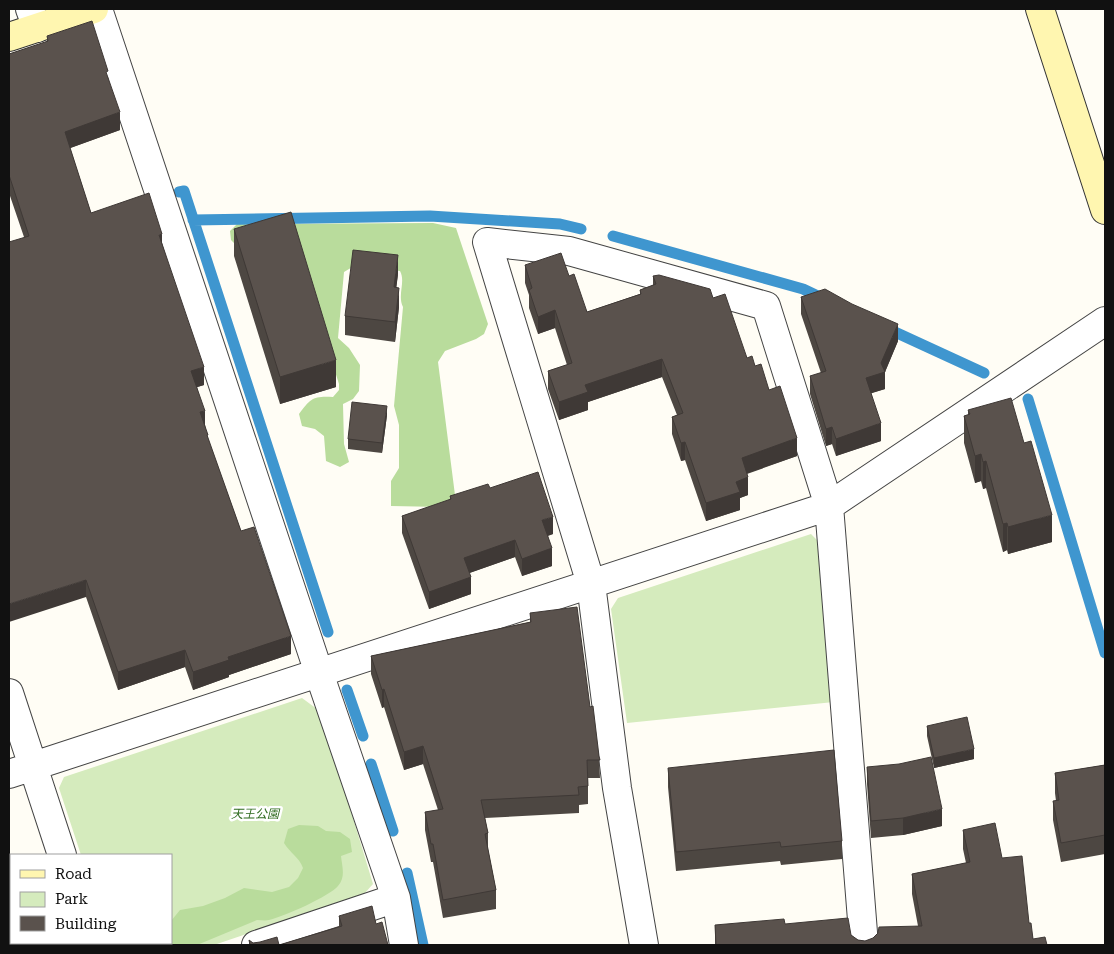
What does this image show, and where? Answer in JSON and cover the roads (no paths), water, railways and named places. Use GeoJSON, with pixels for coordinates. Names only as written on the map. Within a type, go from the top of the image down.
{"type":"FeatureCollection","features":[{"type":"Feature","properties":{"kind":"street"},"geometry":{"type":"LineString","coordinates":[[9,37],[34,18],[94,9]]}},
{"type":"Feature","properties":{"kind":"street"},"geometry":{"type":"LineString","coordinates":[[98,9],[396,898],[404,945]]}},
{"type":"Feature","properties":{"kind":"street"},"geometry":{"type":"LineString","coordinates":[[1040,9],[1105,210]]}},
{"type":"Feature","properties":{"kind":"street"},"geometry":{"type":"LineString","coordinates":[[644,945],[617,788],[591,584],[487,242],[569,251],[766,306],[829,506],[864,945]]}},
{"type":"Feature","properties":{"kind":"street"},"geometry":{"type":"LineString","coordinates":[[21,770],[829,506],[1105,321]]}},
{"type":"Feature","properties":{"kind":"street"},"geometry":{"type":"LineString","coordinates":[[9,693],[21,770],[62,854]]}},
{"type":"Feature","properties":{"kind":"street"},"geometry":{"type":"LineString","coordinates":[[256,945],[396,898]]}},
{"type":"Feature","properties":{"kind":"waterway"},"geometry":{"type":"LineString","coordinates":[[179,192],[184,191],[328,632]]}},
{"type":"Feature","properties":{"kind":"waterway"},"geometry":{"type":"LineString","coordinates":[[193,220],[430,216],[560,224],[581,229]]}},
{"type":"Feature","properties":{"kind":"waterway"},"geometry":{"type":"LineString","coordinates":[[613,236],[803,289],[824,299]]}},
{"type":"Feature","properties":{"kind":"waterway"},"geometry":{"type":"LineString","coordinates":[[884,327],[984,373]]}},
{"type":"Feature","properties":{"kind":"waterway"},"geometry":{"type":"LineString","coordinates":[[1028,399],[1105,653]]}},
{"type":"Feature","properties":{"kind":"waterway"},"geometry":{"type":"LineString","coordinates":[[347,690],[363,736]]}},
{"type":"Feature","properties":{"kind":"waterway"},"geometry":{"type":"LineString","coordinates":[[371,764],[393,831]]}},
{"type":"Feature","properties":{"kind":"waterway"},"geometry":{"type":"LineString","coordinates":[[407,873],[423,945]]}},
{"type":"Feature","properties":{"kind":"park label","name":"天王公園"},"geometry":{"type":"Point","coordinates":[255,814]}}]}
